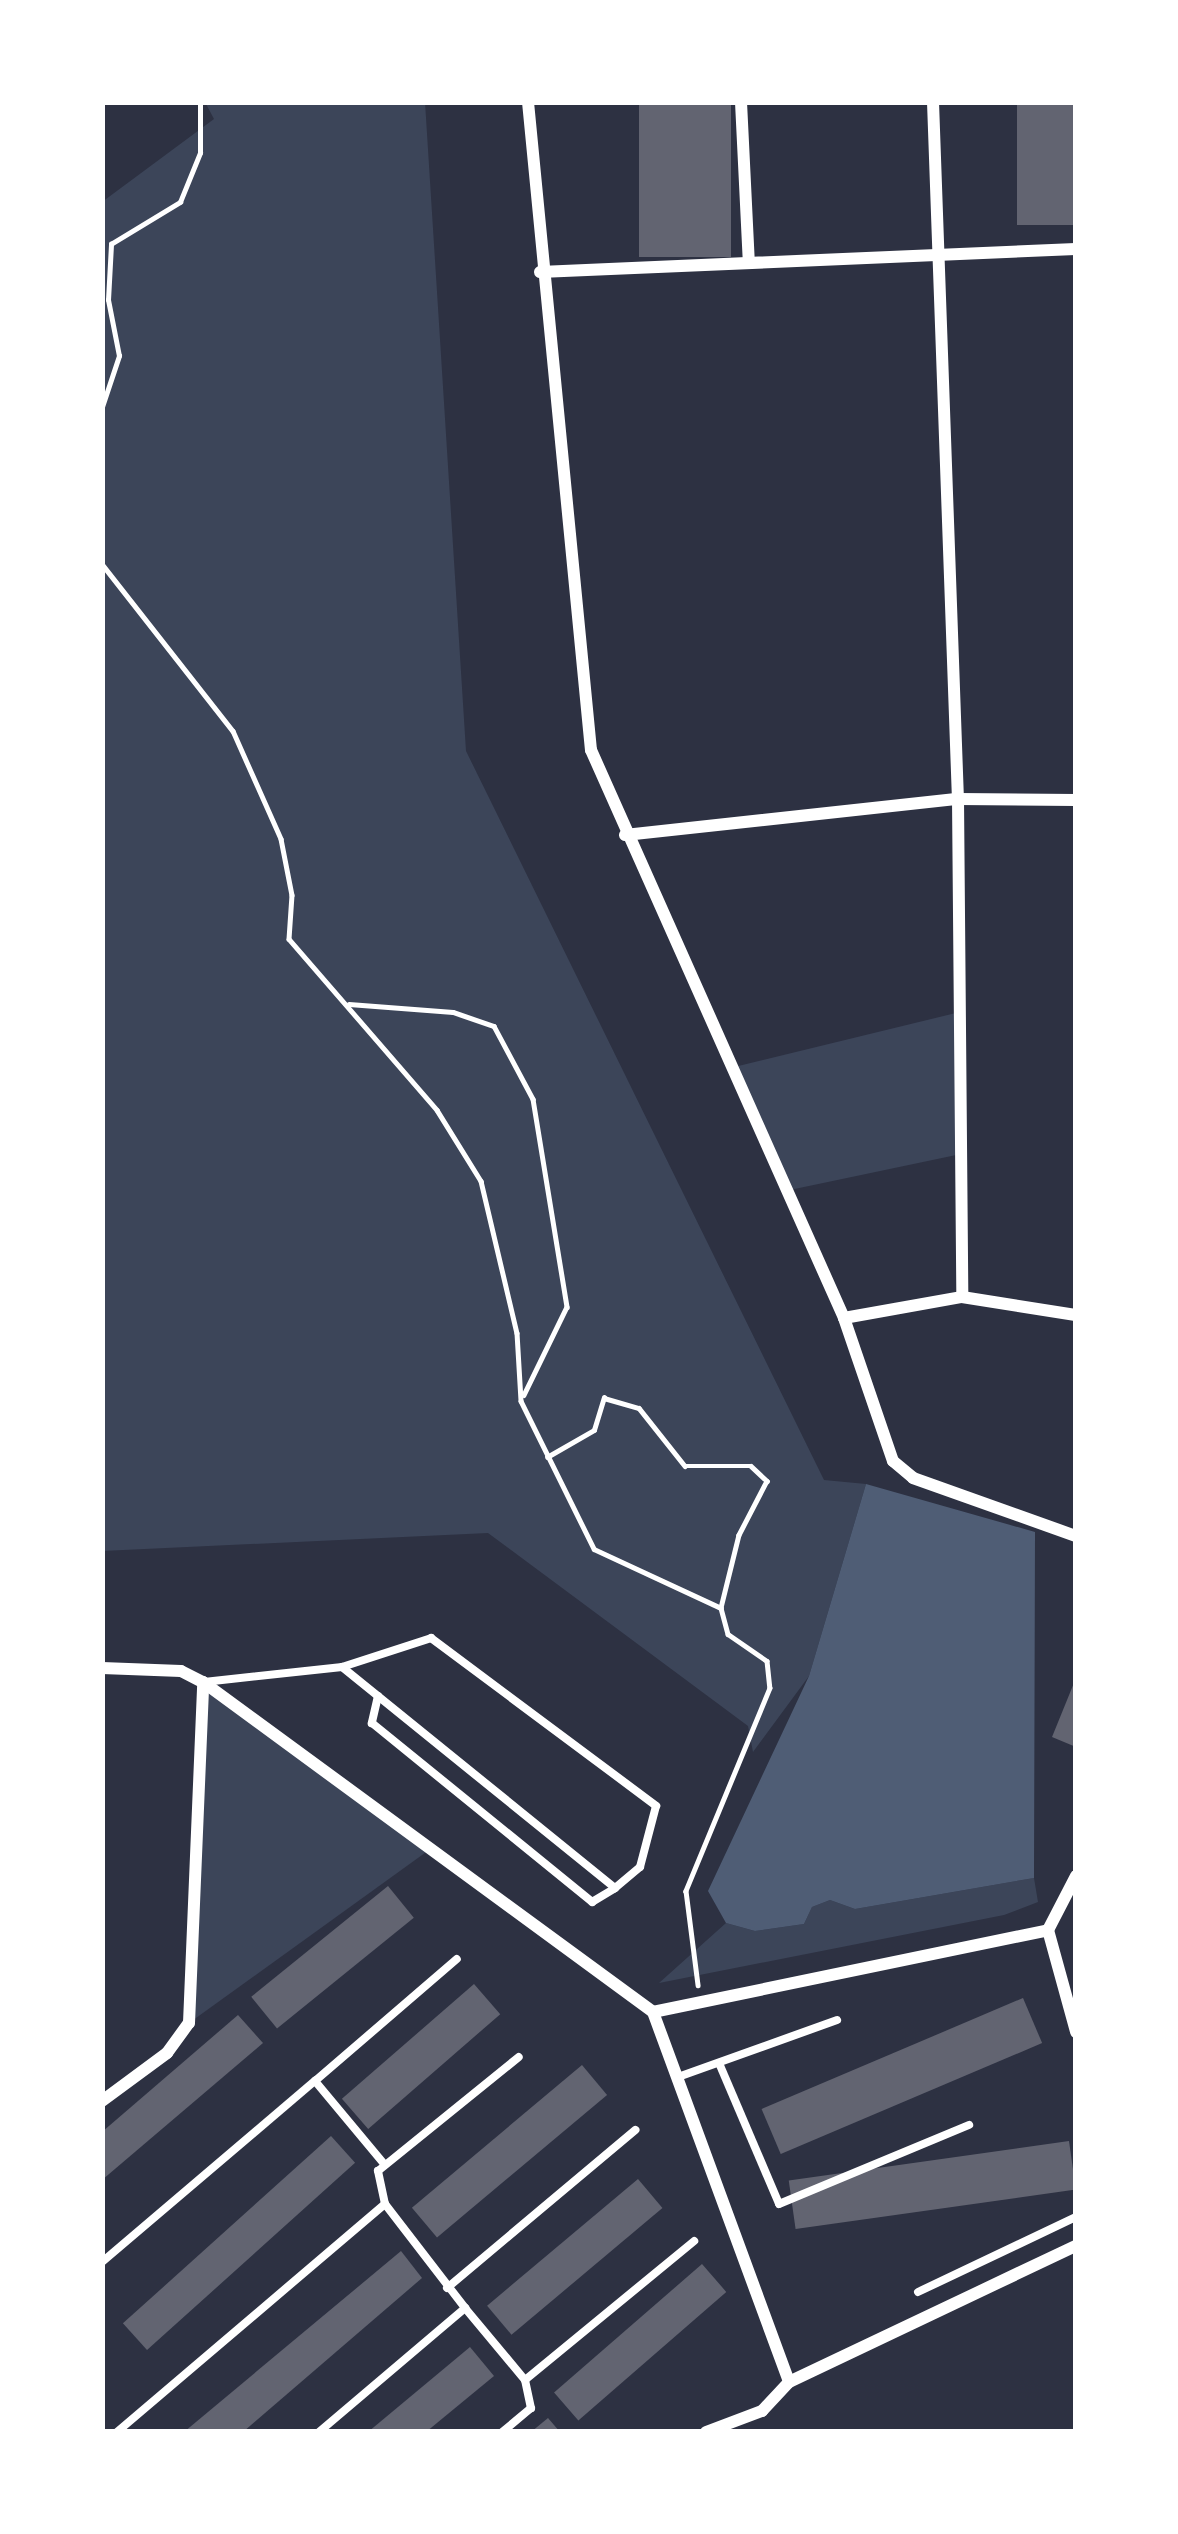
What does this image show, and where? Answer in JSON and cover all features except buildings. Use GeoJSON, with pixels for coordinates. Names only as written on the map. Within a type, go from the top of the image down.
{"type":"FeatureCollection","features":[{"type":"Feature","properties":{"kind":"street"},"geometry":{"type":"LineString","coordinates":[[528,102],[539,272],[591,750],[844,1318],[892,1461],[913,1478],[1076,1536]]}},
{"type":"Feature","properties":{"kind":"street"},"geometry":{"type":"LineString","coordinates":[[741,102],[749,263]]}},
{"type":"Feature","properties":{"kind":"street"},"geometry":{"type":"LineString","coordinates":[[933,102],[943,254],[958,799],[962,1298]]}},
{"type":"Feature","properties":{"kind":"street"},"geometry":{"type":"LineString","coordinates":[[539,272],[1076,249]]}},
{"type":"Feature","properties":{"kind":"street"},"geometry":{"type":"LineString","coordinates":[[625,835],[958,799],[1076,800]]}},
{"type":"Feature","properties":{"kind":"street"},"geometry":{"type":"LineString","coordinates":[[844,1318],[962,1298],[1076,1315]]}},
{"type":"Feature","properties":{"kind":"street"},"geometry":{"type":"LineString","coordinates":[[102,1668],[181,1670],[203,1682],[653,2012],[789,2382]]}},
{"type":"Feature","properties":{"kind":"street"},"geometry":{"type":"LineString","coordinates":[[102,2101],[166,2053],[189,2023],[203,1682]]}},
{"type":"Feature","properties":{"kind":"street"},"geometry":{"type":"LineString","coordinates":[[1076,1876],[1048,1930],[1076,2032]]}},
{"type":"Feature","properties":{"kind":"street"},"geometry":{"type":"LineString","coordinates":[[653,2012],[1048,1930]]}},
{"type":"Feature","properties":{"kind":"street"},"geometry":{"type":"LineString","coordinates":[[706,2432],[762,2411],[789,2382],[1076,2246]]}},
{"type":"Feature","properties":{"kind":"lane"},"geometry":{"type":"LineString","coordinates":[[203,1682],[342,1667],[431,1638],[656,1806],[640,1867],[592,1902],[372,1723],[378,1696]]}},
{"type":"Feature","properties":{"kind":"lane"},"geometry":{"type":"LineString","coordinates":[[342,1667],[615,1888]]}},
{"type":"Feature","properties":{"kind":"lane"},"geometry":{"type":"LineString","coordinates":[[102,2262],[457,1959]]}},
{"type":"Feature","properties":{"kind":"lane"},"geometry":{"type":"LineString","coordinates":[[677,2077],[837,2020]]}},
{"type":"Feature","properties":{"kind":"lane"},"geometry":{"type":"LineString","coordinates":[[502,2432],[531,2408],[525,2380],[447,2288],[385,2204],[378,2171],[519,2057]]}},
{"type":"Feature","properties":{"kind":"lane"},"geometry":{"type":"LineString","coordinates":[[719,2063],[779,2204],[969,2125]]}},
{"type":"Feature","properties":{"kind":"lane"},"geometry":{"type":"LineString","coordinates":[[315,2081],[386,2165]]}},
{"type":"Feature","properties":{"kind":"lane"},"geometry":{"type":"LineString","coordinates":[[447,2288],[635,2129]]}},
{"type":"Feature","properties":{"kind":"lane"},"geometry":{"type":"LineString","coordinates":[[117,2432],[385,2204]]}},
{"type":"Feature","properties":{"kind":"lane"},"geometry":{"type":"LineString","coordinates":[[918,2291],[1076,2217]]}},
{"type":"Feature","properties":{"kind":"lane"},"geometry":{"type":"LineString","coordinates":[[525,2380],[694,2241]]}},
{"type":"Feature","properties":{"kind":"lane"},"geometry":{"type":"LineString","coordinates":[[319,2432],[464,2308]]}},
{"type":"Feature","properties":{"kind":"path"},"geometry":{"type":"LineString","coordinates":[[102,407],[119,356],[108,300],[111,244],[180,202],[200,153],[200,102]]}},
{"type":"Feature","properties":{"kind":"path"},"geometry":{"type":"LineString","coordinates":[[102,564],[232,731],[281,839],[292,895],[289,939],[437,1110],[481,1181],[517,1333],[521,1401],[594,1550],[721,1608]]}},
{"type":"Feature","properties":{"kind":"path"},"geometry":{"type":"LineString","coordinates":[[349,1004],[454,1012],[494,1026],[533,1099],[567,1307],[521,1401]]}},
{"type":"Feature","properties":{"kind":"path"},"geometry":{"type":"LineString","coordinates":[[545,1458],[594,1430],[604,1397],[639,1408],[686,1466],[751,1466],[767,1481],[764,1498],[740,1535],[721,1608],[728,1634],[767,1661],[770,1688],[686,1891],[702,2002]]}},
{"type":"Feature","properties":{"kind":"shaded area"},"geometry":{"type":"Polygon","coordinates":[[[205,102],[425,102],[466,751],[824,1480],[866,1484],[809,1676],[753,1752],[748,1726],[488,1533],[102,1551],[102,202],[214,119],[205,102]]]}},
{"type":"Feature","properties":{"kind":"shaded area"},"geometry":{"type":"Polygon","coordinates":[[[960,1012],[961,1154],[785,1191],[730,1068],[960,1012]]]}},
{"type":"Feature","properties":{"kind":"shaded area"},"geometry":{"type":"Polygon","coordinates":[[[866,1484],[1035,1532],[1034,1878],[855,1909],[830,1900],[812,1907],[804,1924],[755,1931],[726,1923],[708,1891],[809,1676],[866,1484]]]}},
{"type":"Feature","properties":{"kind":"shaded area"},"geometry":{"type":"Polygon","coordinates":[[[203,1682],[429,1850],[189,2023],[203,1682]]]}},
{"type":"Feature","properties":{"kind":"shaded area"},"geometry":{"type":"Polygon","coordinates":[[[1034,1878],[1038,1902],[1004,1915],[659,1983],[726,1923],[755,1931],[804,1924],[812,1907],[830,1900],[855,1909],[1034,1878]]]}}]}
